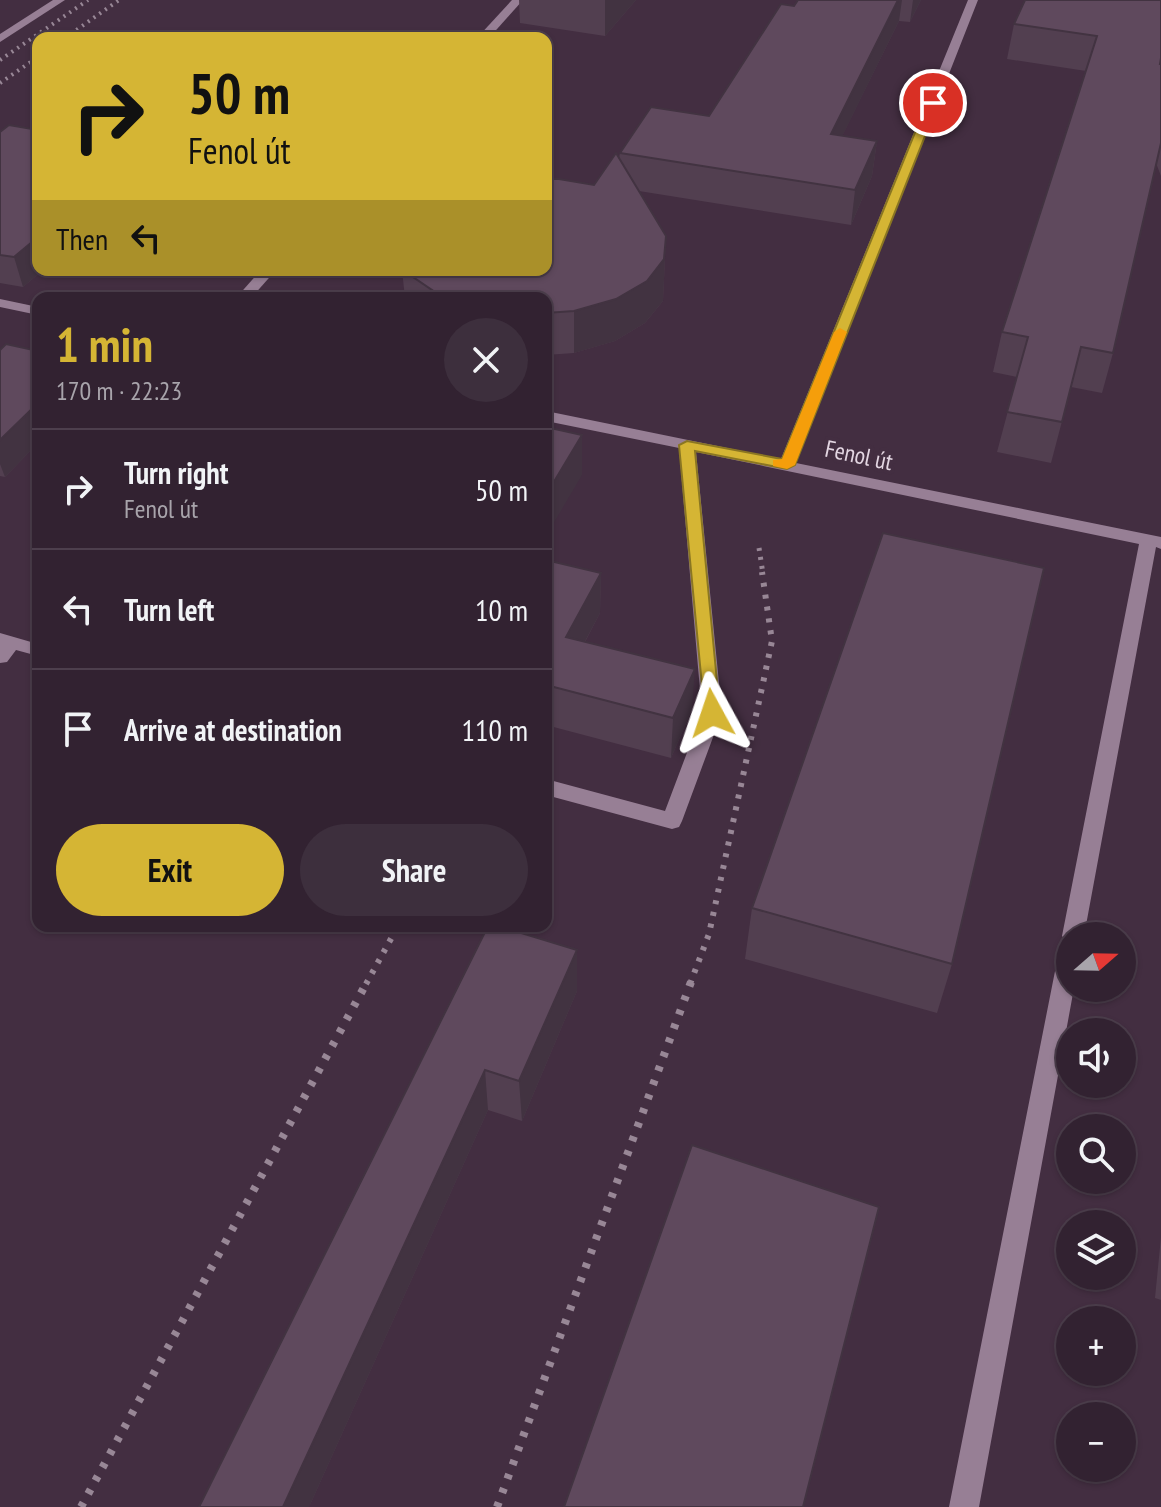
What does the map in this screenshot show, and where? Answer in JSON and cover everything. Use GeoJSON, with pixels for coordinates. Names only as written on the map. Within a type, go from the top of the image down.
{"type":"FeatureCollection","features":[{"type":"Feature","properties":{"kind":"lane"},"geometry":{"type":"LineString","coordinates":[[0,39],[60,0]]}},
{"type":"Feature","properties":{"kind":"lane"},"geometry":{"type":"LineString","coordinates":[[489,32],[518,0]]}},
{"type":"Feature","properties":{"kind":"lane"},"geometry":{"type":"LineString","coordinates":[[787,465],[973,0]]}},
{"type":"Feature","properties":{"kind":"lane"},"geometry":{"type":"LineString","coordinates":[[249,292],[263,276]]}},
{"type":"Feature","properties":{"kind":"lane"},"geometry":{"type":"LineString","coordinates":[[1,304],[32,310]]}},
{"type":"Feature","properties":{"kind":"lane","name":"Fenol út"},"geometry":{"type":"LineString","coordinates":[[552,417],[1154,542]]}},
{"type":"Feature","properties":{"kind":"lane"},"geometry":{"type":"LineString","coordinates":[[552,789],[672,821],[712,713],[687,445]]}},
{"type":"Feature","properties":{"kind":"lane"},"geometry":{"type":"LineString","coordinates":[[1076,922],[1154,542]]}},
{"type":"Feature","properties":{"kind":"lane"},"geometry":{"type":"LineString","coordinates":[[4,646],[32,649]]}},
{"type":"Feature","properties":{"kind":"lane"},"geometry":{"type":"LineString","coordinates":[[964,1507],[1060,1002]]}},
{"type":"Feature","properties":{"kind":"building"},"geometry":{"type":"Polygon","coordinates":[[[798,0],[898,0],[831,134],[877,141],[855,190],[620,153],[651,107],[709,116],[781,4],[794,6],[798,0]]]}},
{"type":"Feature","properties":{"kind":"building"},"geometry":{"type":"Polygon","coordinates":[[[1025,0],[1161,0],[1161,143],[1113,353],[1081,347],[1062,422],[1007,412],[1028,337],[1002,332],[1097,36],[1014,24],[1025,0]]]}},
{"type":"Feature","properties":{"kind":"building"},"geometry":{"type":"Polygon","coordinates":[[[9,125],[32,129],[32,242],[14,257],[0,255],[0,132],[9,125]]]}},
{"type":"Feature","properties":{"kind":"building"},"geometry":{"type":"Polygon","coordinates":[[[616,153],[666,236],[664,259],[647,281],[616,299],[574,311],[552,313],[552,292],[435,292],[412,276],[552,276],[552,179],[594,185],[616,153]]]}},
{"type":"Feature","properties":{"kind":"building"},"geometry":{"type":"Polygon","coordinates":[[[6,344],[32,350],[32,409],[0,440],[0,350],[6,344]]]}},
{"type":"Feature","properties":{"kind":"building"},"geometry":{"type":"Polygon","coordinates":[[[552,428],[582,435],[552,485],[552,428]]]}},
{"type":"Feature","properties":{"kind":"building"},"geometry":{"type":"Polygon","coordinates":[[[883,533],[1044,568],[952,964],[752,908],[883,533]]]}},
{"type":"Feature","properties":{"kind":"building"},"geometry":{"type":"Polygon","coordinates":[[[552,561],[601,573],[566,637],[695,669],[673,718],[552,687],[552,561]]]}},
{"type":"Feature","properties":{"kind":"building"},"geometry":{"type":"Polygon","coordinates":[[[485,932],[518,932],[577,950],[519,1081],[485,1070],[283,1507],[199,1507],[485,932]]]}},
{"type":"Feature","properties":{"kind":"building"},"geometry":{"type":"Polygon","coordinates":[[[692,1145],[879,1207],[803,1507],[564,1507],[692,1145]]]}},
{"type":"Feature","properties":{"kind":"railway"},"geometry":{"type":"LineString","coordinates":[[41,32],[88,0]]}},
{"type":"Feature","properties":{"kind":"railway"},"geometry":{"type":"LineString","coordinates":[[74,32],[119,0]]}},
{"type":"Feature","properties":{"kind":"railway"},"geometry":{"type":"LineString","coordinates":[[0,60],[32,38]]}},
{"type":"Feature","properties":{"kind":"railway"},"geometry":{"type":"LineString","coordinates":[[0,83],[32,61]]}},
{"type":"Feature","properties":{"kind":"railway"},"geometry":{"type":"LineString","coordinates":[[759,548],[763,574]]}},
{"type":"Feature","properties":{"kind":"railway"},"geometry":{"type":"LineString","coordinates":[[690,984],[709,934],[772,641],[762,572]]}},
{"type":"Feature","properties":{"kind":"railway"},"geometry":{"type":"LineString","coordinates":[[366,984],[395,932]]}},
{"type":"Feature","properties":{"kind":"railway"},"geometry":{"type":"LineString","coordinates":[[81,1507],[367,982]]}},
{"type":"Feature","properties":{"kind":"railway"},"geometry":{"type":"LineString","coordinates":[[497,1507],[691,982]]}},
{"type":"Feature","properties":{"kind":"slow traffic"},"geometry":{"type":"LineString","coordinates":[[778,463],[787,465],[840,332]]}},
{"type":"Feature","properties":{"kind":"route"},"geometry":{"type":"LineString","coordinates":[[712,713],[687,445],[787,465],[933,103]]}}]}
